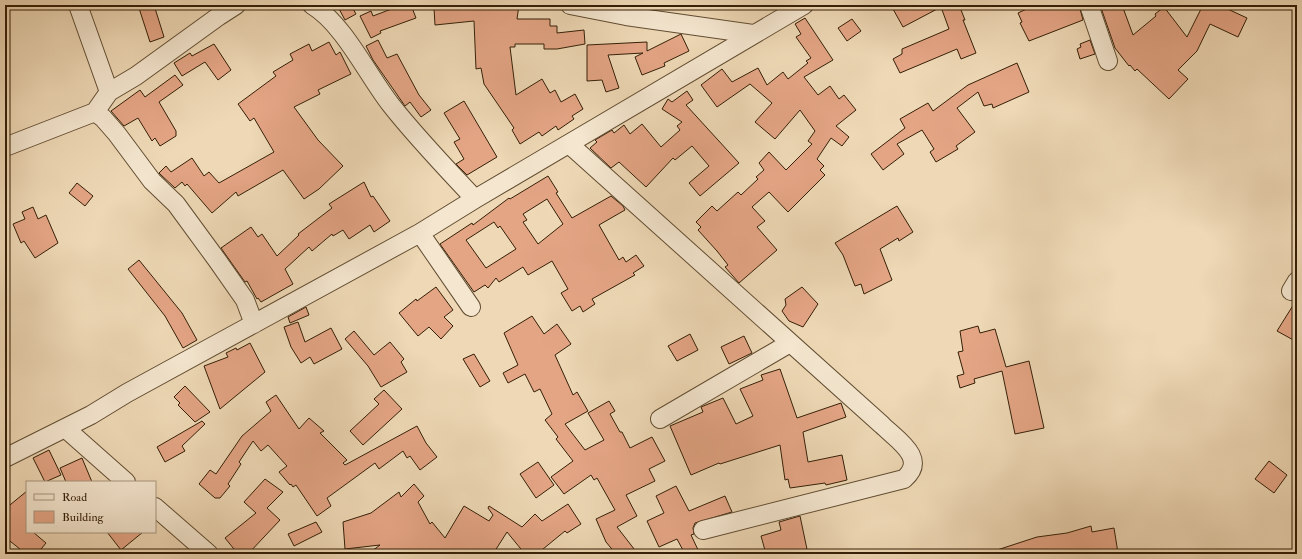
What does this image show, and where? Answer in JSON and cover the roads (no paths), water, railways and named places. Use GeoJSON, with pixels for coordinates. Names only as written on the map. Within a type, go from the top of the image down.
{"type":"FeatureCollection","features":[{"type":"Feature","properties":{"kind":"street"},"geometry":{"type":"LineString","coordinates":[[78,5],[109,92]]}},
{"type":"Feature","properties":{"kind":"street"},"geometry":{"type":"LineString","coordinates":[[5,147],[95,112],[109,92],[136,76],[236,5]]}},
{"type":"Feature","properties":{"kind":"street"},"geometry":{"type":"LineString","coordinates":[[312,5],[335,26],[390,104],[425,147],[475,199]]}},
{"type":"Feature","properties":{"kind":"street"},"geometry":{"type":"LineString","coordinates":[[5,458],[64,428],[420,233],[804,5]]}},
{"type":"Feature","properties":{"kind":"street"},"geometry":{"type":"LineString","coordinates":[[1089,5],[1108,61]]}},
{"type":"Feature","properties":{"kind":"street"},"geometry":{"type":"LineString","coordinates":[[575,6],[626,16],[753,34]]}},
{"type":"Feature","properties":{"kind":"street"},"geometry":{"type":"LineString","coordinates":[[95,112],[103,118],[117,134],[152,181],[176,204],[218,260],[245,300],[254,324]]}},
{"type":"Feature","properties":{"kind":"street"},"geometry":{"type":"LineString","coordinates":[[569,144],[669,232],[882,425],[910,452],[914,460],[914,468],[904,479],[703,530]]}},
{"type":"Feature","properties":{"kind":"street"},"geometry":{"type":"LineString","coordinates":[[420,233],[471,307]]}},
{"type":"Feature","properties":{"kind":"street"},"geometry":{"type":"LineString","coordinates":[[660,420],[790,343]]}},
{"type":"Feature","properties":{"kind":"street"},"geometry":{"type":"LineString","coordinates":[[64,428],[125,481]]}},
{"type":"Feature","properties":{"kind":"street"},"geometry":{"type":"LineString","coordinates":[[156,508],[209,554]]}}]}
